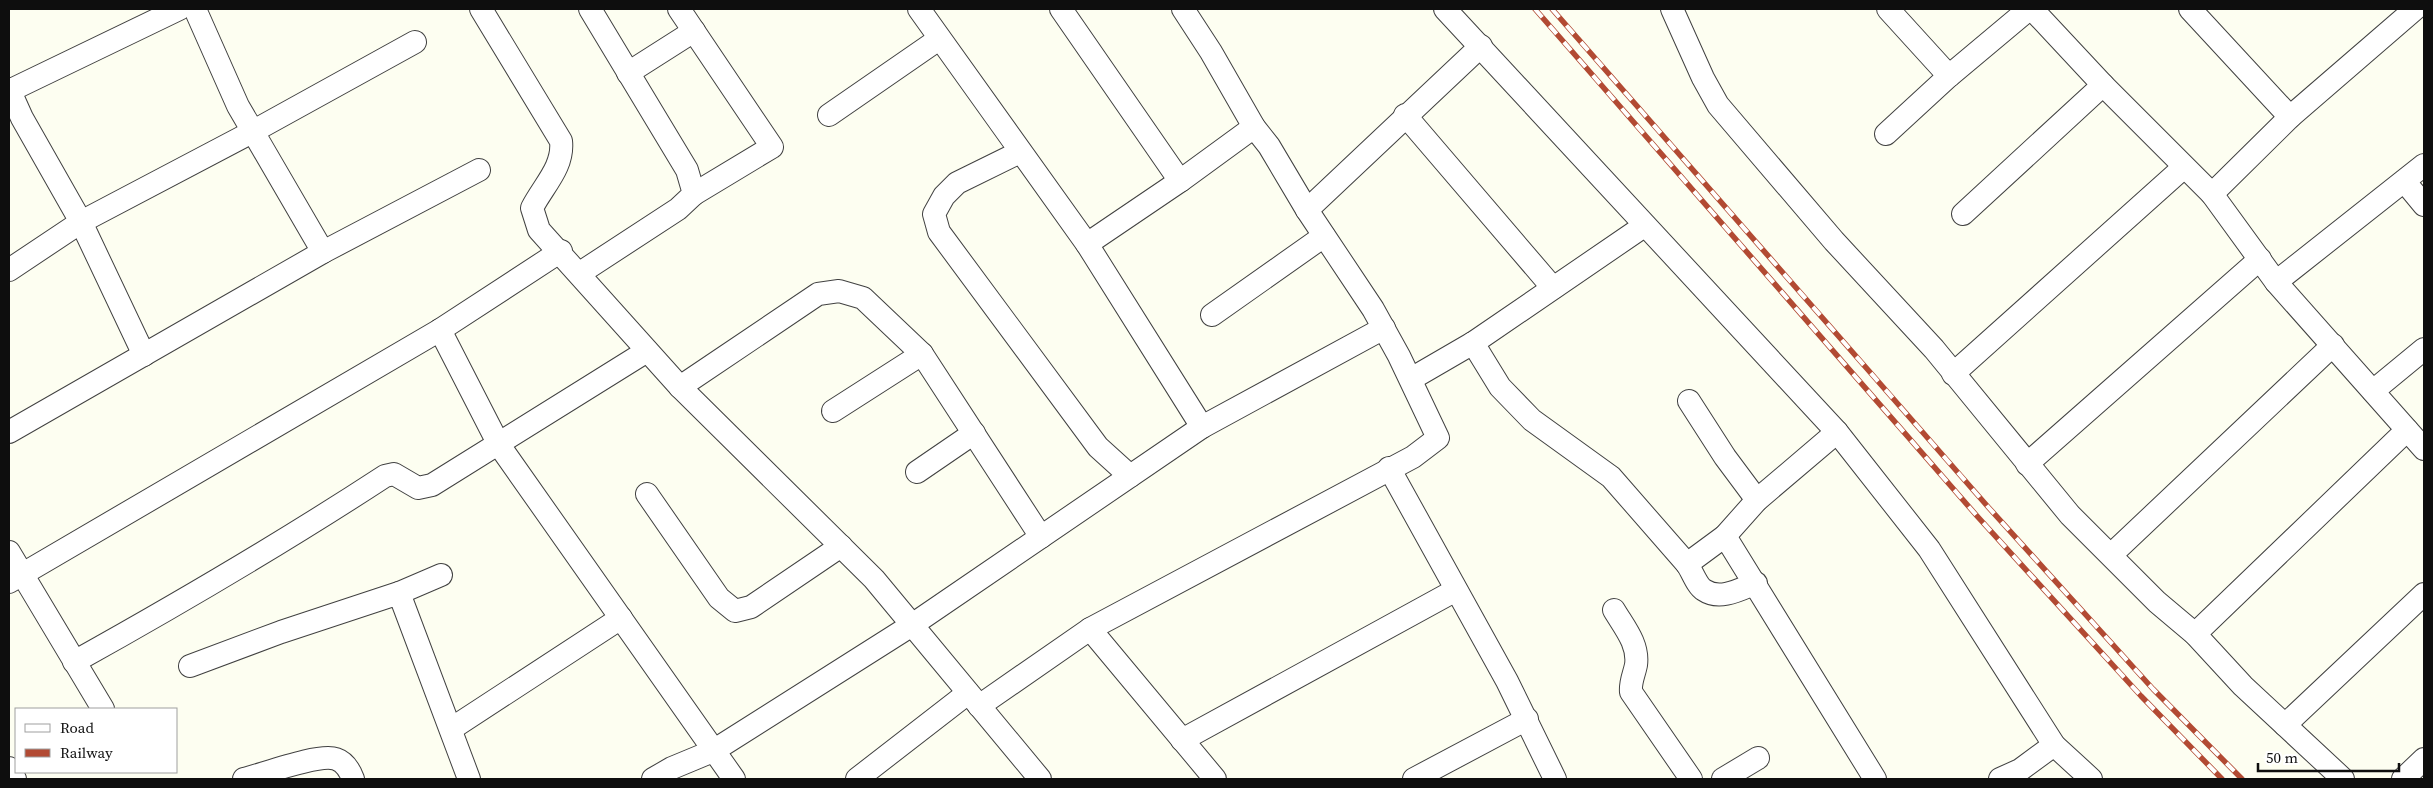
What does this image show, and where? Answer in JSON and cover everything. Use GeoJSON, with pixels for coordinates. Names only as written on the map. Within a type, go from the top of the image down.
{"type":"FeatureCollection","features":[{"type":"Feature","properties":{"kind":"street"},"geometry":{"type":"LineString","coordinates":[[144,355],[81,222],[16,121],[9,90],[179,9]]}},
{"type":"Feature","properties":{"kind":"street"},"geometry":{"type":"LineString","coordinates":[[194,9],[252,132],[322,252]]}},
{"type":"Feature","properties":{"kind":"street"},"geometry":{"type":"LineString","coordinates":[[481,9],[561,141],[563,154],[555,171],[532,208],[539,230],[561,251],[647,352],[680,387],[874,579],[1040,779]]}},
{"type":"Feature","properties":{"kind":"street"},"geometry":{"type":"LineString","coordinates":[[590,9],[687,170],[694,194]]}},
{"type":"Feature","properties":{"kind":"street"},"geometry":{"type":"LineString","coordinates":[[580,274],[678,209],[694,194],[772,147],[679,9]]}},
{"type":"Feature","properties":{"kind":"street"},"geometry":{"type":"LineString","coordinates":[[919,9],[1087,244],[1202,427]]}},
{"type":"Feature","properties":{"kind":"street"},"geometry":{"type":"LineString","coordinates":[[1062,9],[1180,181]]}},
{"type":"Feature","properties":{"kind":"street"},"geometry":{"type":"LineString","coordinates":[[856,779],[973,699],[1090,629],[1389,468],[1413,457],[1438,438],[1411,379],[1384,328],[1307,210],[1269,146],[1254,127],[1212,52],[1183,9]]}},
{"type":"Feature","properties":{"kind":"street"},"geometry":{"type":"LineString","coordinates":[[1445,9],[1481,46],[1644,226],[1837,432],[1928,549],[2054,746],[2091,779]]}},
{"type":"Feature","properties":{"kind":"street"},"geometry":{"type":"LineString","coordinates":[[1672,9],[1703,78],[1718,105],[1834,241],[1934,349],[2070,515],[2112,554],[2157,602],[2195,634],[2243,686],[2343,779]]}},
{"type":"Feature","properties":{"kind":"street"},"geometry":{"type":"LineString","coordinates":[[1888,9],[1949,76]]}},
{"type":"Feature","properties":{"kind":"street"},"geometry":{"type":"LineString","coordinates":[[1886,134],[1949,76],[2030,9],[2212,194],[2276,282],[2424,449]]}},
{"type":"Feature","properties":{"kind":"street"},"geometry":{"type":"LineString","coordinates":[[2190,9],[2290,117]]}},
{"type":"Feature","properties":{"kind":"street"},"geometry":{"type":"LineString","coordinates":[[2212,194],[2290,117],[2415,9]]}},
{"type":"Feature","properties":{"kind":"street"},"geometry":{"type":"LineString","coordinates":[[628,73],[694,31]]}},
{"type":"Feature","properties":{"kind":"street"},"geometry":{"type":"LineString","coordinates":[[830,115],[940,39]]}},
{"type":"Feature","properties":{"kind":"street"},"geometry":{"type":"LineString","coordinates":[[9,270],[81,222],[252,132],[415,42]]}},
{"type":"Feature","properties":{"kind":"street"},"geometry":{"type":"LineString","coordinates":[[1307,210],[1405,115],[1481,46]]}},
{"type":"Feature","properties":{"kind":"street"},"geometry":{"type":"LineString","coordinates":[[1963,214],[2103,85]]}},
{"type":"Feature","properties":{"kind":"street"},"geometry":{"type":"LineString","coordinates":[[1405,115],[1553,288]]}},
{"type":"Feature","properties":{"kind":"street"},"geometry":{"type":"LineString","coordinates":[[1087,244],[1180,181],[1254,127]]}},
{"type":"Feature","properties":{"kind":"street"},"geometry":{"type":"LineString","coordinates":[[1020,152],[957,183],[944,196],[934,214],[939,232],[1098,447],[1130,476]]}},
{"type":"Feature","properties":{"kind":"street"},"geometry":{"type":"LineString","coordinates":[[2276,282],[2405,182],[2424,165]]}},
{"type":"Feature","properties":{"kind":"street"},"geometry":{"type":"LineString","coordinates":[[1953,374],[2184,167]]}},
{"type":"Feature","properties":{"kind":"street"},"geometry":{"type":"LineString","coordinates":[[9,432],[322,252],[479,170]]}},
{"type":"Feature","properties":{"kind":"street"},"geometry":{"type":"LineString","coordinates":[[2405,182],[2424,205]]}},
{"type":"Feature","properties":{"kind":"street"},"geometry":{"type":"LineString","coordinates":[[1411,379],[1473,343],[1644,226]]}},
{"type":"Feature","properties":{"kind":"street"},"geometry":{"type":"LineString","coordinates":[[1212,315],[1324,236]]}},
{"type":"Feature","properties":{"kind":"street"},"geometry":{"type":"LineString","coordinates":[[15,578],[440,330],[561,251]]}},
{"type":"Feature","properties":{"kind":"street"},"geometry":{"type":"LineString","coordinates":[[2027,464],[2260,260]]}},
{"type":"Feature","properties":{"kind":"street"},"geometry":{"type":"LineString","coordinates":[[680,387],[818,294],[839,291],[863,298],[922,354],[1041,537]]}},
{"type":"Feature","properties":{"kind":"street"},"geometry":{"type":"LineString","coordinates":[[653,779],[672,768],[713,750],[912,625],[1202,427],[1384,328]]}},
{"type":"Feature","properties":{"kind":"street"},"geometry":{"type":"LineString","coordinates":[[440,330],[499,445],[734,779]]}},
{"type":"Feature","properties":{"kind":"street"},"geometry":{"type":"LineString","coordinates":[[1473,343],[1500,387],[1532,420],[1611,477],[1687,564],[1703,590],[1714,594],[1728,594],[1756,584]]}},
{"type":"Feature","properties":{"kind":"street"},"geometry":{"type":"LineString","coordinates":[[2112,554],[2333,345]]}},
{"type":"Feature","properties":{"kind":"street"},"geometry":{"type":"LineString","coordinates":[[2373,391],[2424,349]]}},
{"type":"Feature","properties":{"kind":"street"},"geometry":{"type":"LineString","coordinates":[[74,662],[172,607],[300,531],[385,476],[394,474],[418,488],[432,485],[647,352]]}},
{"type":"Feature","properties":{"kind":"street"},"geometry":{"type":"LineString","coordinates":[[833,411],[922,354]]}},
{"type":"Feature","properties":{"kind":"street"},"geometry":{"type":"LineString","coordinates":[[1689,401],[1725,457],[1757,500]]}},
{"type":"Feature","properties":{"kind":"street"},"geometry":{"type":"LineString","coordinates":[[2195,634],[2407,430]]}},
{"type":"Feature","properties":{"kind":"street"},"geometry":{"type":"LineString","coordinates":[[1687,564],[1725,536],[1757,500],[1837,432]]}},
{"type":"Feature","properties":{"kind":"street"},"geometry":{"type":"LineString","coordinates":[[918,472],[974,433]]}},
{"type":"Feature","properties":{"kind":"street"},"geometry":{"type":"LineString","coordinates":[[1389,468],[1527,719],[1555,779]]}},
{"type":"Feature","properties":{"kind":"street"},"geometry":{"type":"LineString","coordinates":[[647,494],[719,598],[735,611],[751,607],[840,546]]}},
{"type":"Feature","properties":{"kind":"street"},"geometry":{"type":"LineString","coordinates":[[1725,536],[1875,779]]}},
{"type":"Feature","properties":{"kind":"street"},"geometry":{"type":"LineString","coordinates":[[9,552],[15,578],[74,662],[102,708]]}},
{"type":"Feature","properties":{"kind":"street"},"geometry":{"type":"LineString","coordinates":[[190,666],[281,632],[399,593],[441,575]]}},
{"type":"Feature","properties":{"kind":"street"},"geometry":{"type":"LineString","coordinates":[[1182,740],[1456,590]]}},
{"type":"Feature","properties":{"kind":"street"},"geometry":{"type":"LineString","coordinates":[[399,593],[469,779]]}},
{"type":"Feature","properties":{"kind":"street"},"geometry":{"type":"LineString","coordinates":[[2285,725],[2424,594]]}},
{"type":"Feature","properties":{"kind":"street"},"geometry":{"type":"LineString","coordinates":[[1614,610],[1634,644],[1636,665],[1630,683],[1630,692],[1691,779]]}},
{"type":"Feature","properties":{"kind":"street"},"geometry":{"type":"LineString","coordinates":[[451,729],[621,618]]}},
{"type":"Feature","properties":{"kind":"street"},"geometry":{"type":"LineString","coordinates":[[1090,629],[1215,779]]}},
{"type":"Feature","properties":{"kind":"street"},"geometry":{"type":"LineString","coordinates":[[1414,779],[1527,719]]}},
{"type":"Feature","properties":{"kind":"street"},"geometry":{"type":"LineString","coordinates":[[2015,776],[2054,746]]}},
{"type":"Feature","properties":{"kind":"street"},"geometry":{"type":"LineString","coordinates":[[244,779],[321,757],[337,759],[349,768],[353,779]]}},
{"type":"Feature","properties":{"kind":"street"},"geometry":{"type":"LineString","coordinates":[[1723,779],[1758,758]]}},
{"type":"Feature","properties":{"kind":"street"},"geometry":{"type":"LineString","coordinates":[[2403,779],[2424,759]]}},
{"type":"Feature","properties":{"kind":"street"},"geometry":{"type":"LineString","coordinates":[[9,768],[15,779]]}},
{"type":"Feature","properties":{"kind":"railway"},"geometry":{"type":"LineString","coordinates":[[1535,9],[1977,516],[2141,696],[2222,779]]}},
{"type":"Feature","properties":{"kind":"railway"},"geometry":{"type":"LineString","coordinates":[[1552,9],[1989,508],[2153,689],[2242,779]]}}]}
